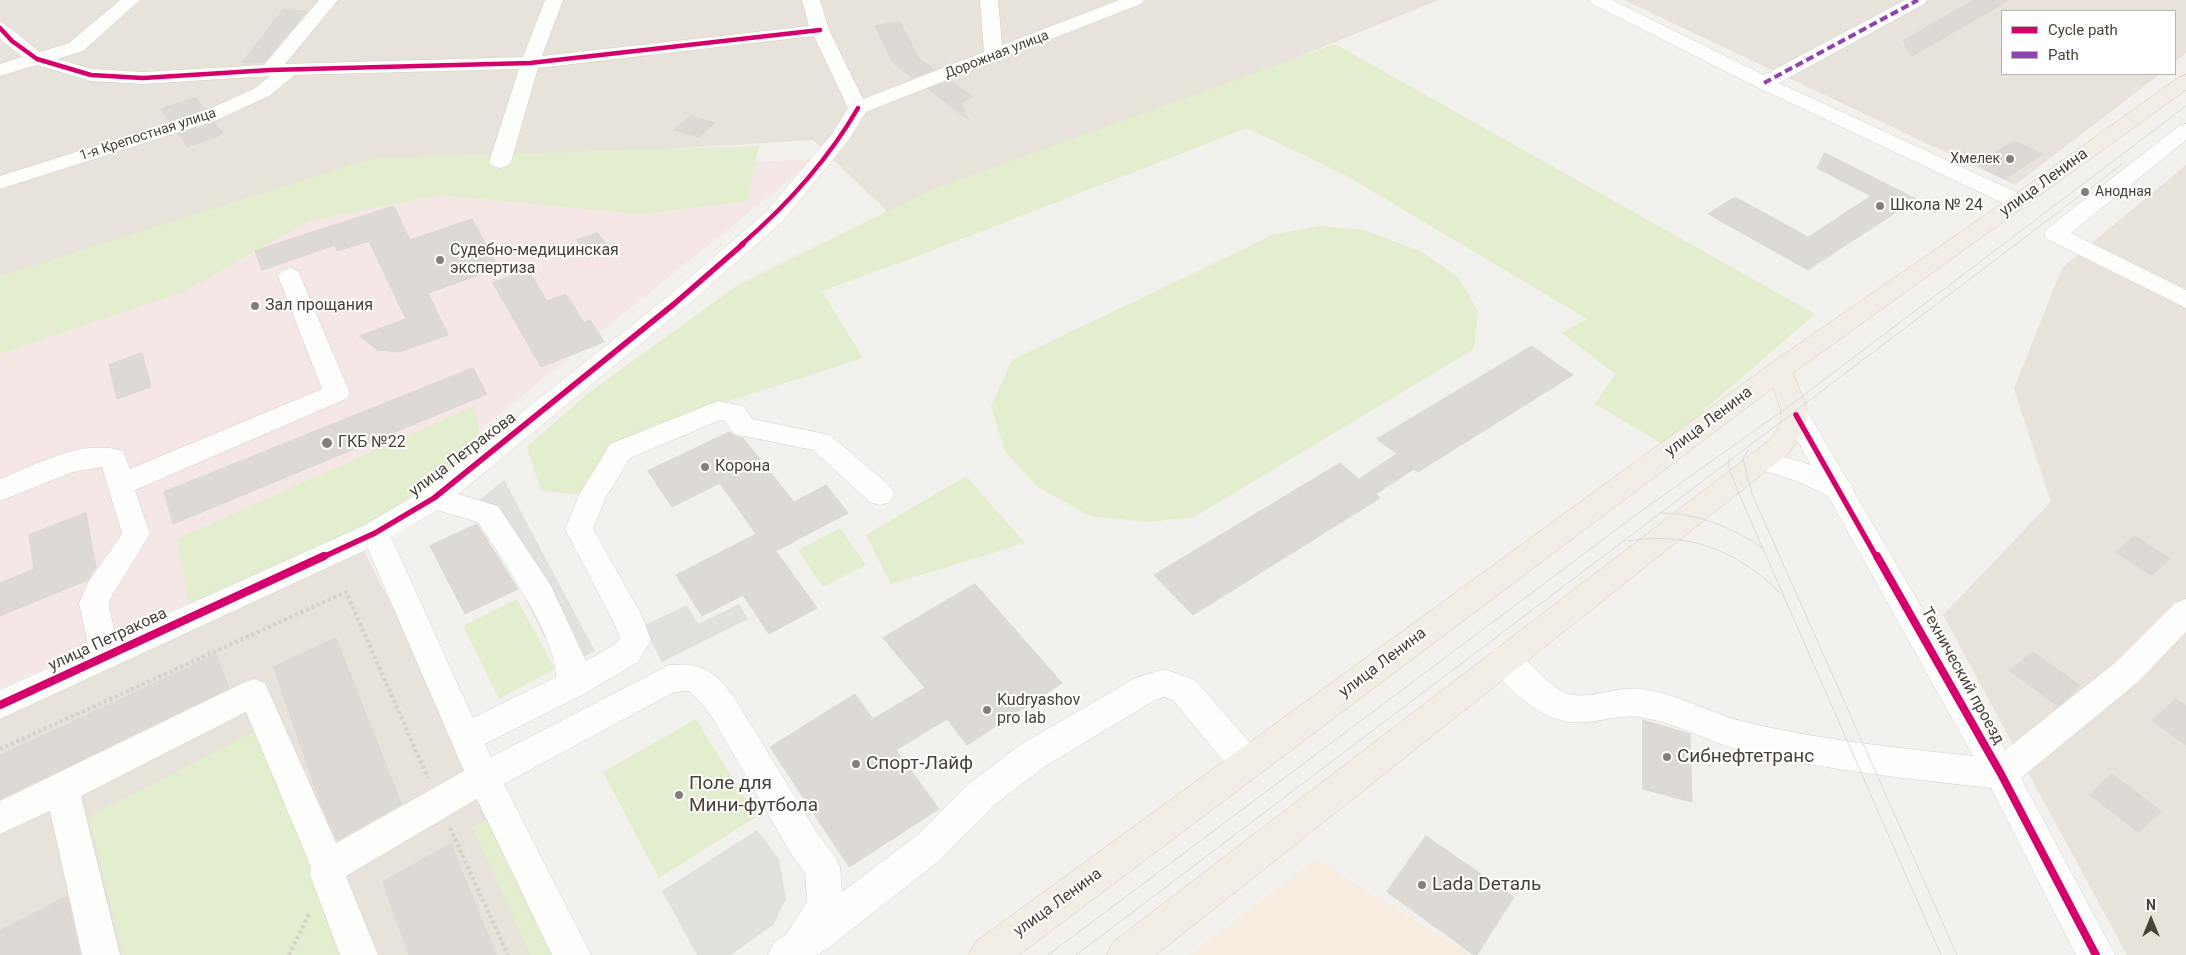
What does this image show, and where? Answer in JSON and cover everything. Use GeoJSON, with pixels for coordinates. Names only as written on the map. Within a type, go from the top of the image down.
{"type":"FeatureCollection","features":[{"type":"Feature","properties":{"kind":"main road","name":"улица Ленина"},"geometry":{"type":"LineString","coordinates":[[988,955],[1779,370],[2019,202],[2186,80]]}},
{"type":"Feature","properties":{"kind":"main road"},"geometry":{"type":"LineString","coordinates":[[1126,955],[1780,446],[1792,430],[1796,415],[1779,370]]}},
{"type":"Feature","properties":{"kind":"street"},"geometry":{"type":"LineString","coordinates":[[0,70],[76,47],[131,0]]}},
{"type":"Feature","properties":{"kind":"street","name":"1-я Крепостная улица"},"geometry":{"type":"LineString","coordinates":[[0,183],[210,116],[262,92],[329,0]]}},
{"type":"Feature","properties":{"kind":"street"},"geometry":{"type":"LineString","coordinates":[[500,162],[530,63],[554,0]]}},
{"type":"Feature","properties":{"kind":"street"},"geometry":{"type":"LineString","coordinates":[[811,0],[820,30],[858,108]]}},
{"type":"Feature","properties":{"kind":"street"},"geometry":{"type":"LineString","coordinates":[[989,0],[994,57]]}},
{"type":"Feature","properties":{"kind":"street","name":"Дорожная улица"},"geometry":{"type":"LineString","coordinates":[[858,108],[994,57],[1135,0]]}},
{"type":"Feature","properties":{"kind":"street"},"geometry":{"type":"LineString","coordinates":[[1598,0],[1764,83],[2019,202]]}},
{"type":"Feature","properties":{"kind":"street"},"geometry":{"type":"LineString","coordinates":[[1764,83],[1918,0]]}},
{"type":"Feature","properties":{"kind":"street"},"geometry":{"type":"LineString","coordinates":[[0,28],[12,41],[37,58],[91,75],[143,78],[279,70],[530,63],[820,30]]}},
{"type":"Feature","properties":{"kind":"street","name":"улица Петракова"},"geometry":{"type":"LineString","coordinates":[[0,705],[375,533],[434,498],[674,304],[774,217],[841,137],[858,108]]}},
{"type":"Feature","properties":{"kind":"street"},"geometry":{"type":"LineString","coordinates":[[2186,130],[2055,234],[2186,300]]}},
{"type":"Feature","properties":{"kind":"street"},"geometry":{"type":"LineString","coordinates":[[120,485],[338,393],[290,276]]}},
{"type":"Feature","properties":{"kind":"street"},"geometry":{"type":"LineString","coordinates":[[466,738],[627,653],[636,640],[630,623],[579,529],[593,495],[620,451],[718,410],[734,413],[743,427],[821,442],[880,494]]}},
{"type":"Feature","properties":{"kind":"street","name":"Технический проезд"},"geometry":{"type":"LineString","coordinates":[[1796,415],[1841,490],[2001,774],[2096,955]]}},
{"type":"Feature","properties":{"kind":"street"},"geometry":{"type":"LineString","coordinates":[[0,490],[76,461],[99,455],[113,458],[136,534],[131,548],[98,592],[94,603],[106,656]]}},
{"type":"Feature","properties":{"kind":"street"},"geometry":{"type":"LineString","coordinates":[[1761,460],[1807,474],[1841,490]]}},
{"type":"Feature","properties":{"kind":"street"},"geometry":{"type":"LineString","coordinates":[[434,498],[488,514],[539,594],[572,664],[571,684]]}},
{"type":"Feature","properties":{"kind":"street"},"geometry":{"type":"LineString","coordinates":[[375,533],[484,779],[572,955]]}},
{"type":"Feature","properties":{"kind":"street"},"geometry":{"type":"LineString","coordinates":[[1504,659],[1542,696],[1564,708],[1584,709],[1640,702],[1683,713],[1723,732],[1784,746],[1870,759],[2001,774],[2127,672],[2186,612]]}},
{"type":"Feature","properties":{"kind":"street"},"geometry":{"type":"LineString","coordinates":[[328,871],[438,802],[669,679],[686,677],[698,680],[723,707],[805,845],[822,867],[825,905],[793,951]]}},
{"type":"Feature","properties":{"kind":"street"},"geometry":{"type":"LineString","coordinates":[[793,951],[928,848],[981,795],[1032,756],[1145,689],[1164,683],[1184,690],[1247,764]]}},
{"type":"Feature","properties":{"kind":"street"},"geometry":{"type":"LineString","coordinates":[[0,818],[254,693],[328,871],[359,955]]}},
{"type":"Feature","properties":{"kind":"street"},"geometry":{"type":"LineString","coordinates":[[62,788],[101,955]]}},
{"type":"Feature","properties":{"kind":"path"},"geometry":{"type":"LineString","coordinates":[[0,750],[346,592],[438,802],[508,955]]}},
{"type":"Feature","properties":{"kind":"path"},"geometry":{"type":"LineString","coordinates":[[289,955],[328,871]]}},
{"type":"Feature","properties":{"kind":"shaded area"},"geometry":{"type":"Polygon","coordinates":[[[0,0],[1439,0],[896,220],[813,140],[361,168],[0,276],[0,0]]]}},
{"type":"Feature","properties":{"kind":"shaded area"},"geometry":{"type":"Polygon","coordinates":[[[1624,0],[2186,0],[2186,53],[2176,61],[2176,10],[2001,10],[2001,75],[2159,75],[2015,185],[1624,0]]]}},
{"type":"Feature","properties":{"kind":"shaded area"},"geometry":{"type":"Polygon","coordinates":[[[815,159],[364,523],[0,688],[0,307],[347,181],[815,159]]]}},
{"type":"Feature","properties":{"kind":"shaded area"},"geometry":{"type":"Polygon","coordinates":[[[2186,165],[2186,955],[2127,955],[1943,615],[2051,502],[2014,389],[2062,268],[2186,165]]]}},
{"type":"Feature","properties":{"kind":"shaded area"},"geometry":{"type":"Polygon","coordinates":[[[504,480],[595,651],[561,669],[526,600],[543,590],[502,513],[465,512],[504,480]]]}},
{"type":"Feature","properties":{"kind":"shaded area"},"geometry":{"type":"Polygon","coordinates":[[[363,549],[570,955],[0,955],[0,716],[363,549]]]}},
{"type":"Feature","properties":{"kind":"shaded area"},"geometry":{"type":"Polygon","coordinates":[[[739,604],[748,619],[662,662],[643,626],[687,605],[698,624],[739,604]]]}},
{"type":"Feature","properties":{"kind":"shaded area"},"geometry":{"type":"Polygon","coordinates":[[[757,830],[779,859],[786,899],[773,925],[731,955],[697,955],[662,891],[757,830]]]}},
{"type":"Feature","properties":{"kind":"shaded area"},"geometry":{"type":"Polygon","coordinates":[[[1316,859],[1470,955],[1189,955],[1316,859]]]}},
{"type":"Feature","properties":{"kind":"green space"},"geometry":{"type":"Polygon","coordinates":[[[1335,44],[1815,314],[1664,445],[1595,404],[1615,374],[1562,333],[1587,319],[1347,176],[1247,128],[918,256],[822,291],[863,358],[651,426],[609,451],[582,495],[541,491],[527,447],[587,394],[738,285],[933,189],[1335,44]]]}},
{"type":"Feature","properties":{"kind":"green space"},"geometry":{"type":"Polygon","coordinates":[[[759,146],[747,201],[640,214],[440,195],[309,221],[183,292],[0,354],[0,276],[373,158],[759,146]]]}},
{"type":"Feature","properties":{"kind":"green space"},"geometry":{"type":"Polygon","coordinates":[[[1321,226],[1365,230],[1422,252],[1458,277],[1478,311],[1474,349],[1194,517],[1147,522],[1090,516],[1038,487],[1005,452],[991,406],[1012,360],[1275,234],[1321,226]]]}},
{"type":"Feature","properties":{"kind":"green space"},"geometry":{"type":"Polygon","coordinates":[[[474,406],[481,442],[373,525],[189,606],[177,539],[474,406]]]}},
{"type":"Feature","properties":{"kind":"green space"},"geometry":{"type":"Polygon","coordinates":[[[966,476],[1025,543],[891,584],[866,535],[966,476]]]}},
{"type":"Feature","properties":{"kind":"green space"},"geometry":{"type":"Polygon","coordinates":[[[840,528],[866,565],[823,587],[798,550],[840,528]]]}},
{"type":"Feature","properties":{"kind":"green space"},"geometry":{"type":"Polygon","coordinates":[[[517,599],[555,669],[499,699],[463,626],[517,599]]]}},
{"type":"Feature","properties":{"kind":"green space","name":"Поле для Мини-футбола"},"geometry":{"type":"Polygon","coordinates":[[[696,719],[756,817],[659,878],[603,772],[696,719]]]}},
{"type":"Feature","properties":{"kind":"green space"},"geometry":{"type":"Polygon","coordinates":[[[267,725],[353,955],[123,955],[88,817],[267,725]]]}},
{"type":"Feature","properties":{"kind":"green space"},"geometry":{"type":"Polygon","coordinates":[[[499,813],[566,955],[530,955],[472,827],[499,813]]]}},
{"type":"Feature","properties":{"kind":"building"},"geometry":{"type":"Polygon","coordinates":[[[1974,0],[2009,0],[1912,56],[1903,41],[1974,0]]]}},
{"type":"Feature","properties":{"kind":"building"},"geometry":{"type":"Polygon","coordinates":[[[283,10],[307,11],[264,62],[242,63],[283,10]]]}},
{"type":"Feature","properties":{"kind":"building"},"geometry":{"type":"Polygon","coordinates":[[[900,22],[919,59],[934,69],[913,78],[893,63],[875,26],[900,22]]]}},
{"type":"Feature","properties":{"kind":"building"},"geometry":{"type":"Polygon","coordinates":[[[950,81],[973,97],[960,103],[969,120],[928,89],[950,81]]]}},
{"type":"Feature","properties":{"kind":"building"},"geometry":{"type":"Polygon","coordinates":[[[196,98],[205,109],[169,121],[162,109],[196,98]]]}},
{"type":"Feature","properties":{"kind":"building"},"geometry":{"type":"Polygon","coordinates":[[[691,116],[715,123],[699,137],[674,130],[691,116]]]}},
{"type":"Feature","properties":{"kind":"building"},"geometry":{"type":"Polygon","coordinates":[[[215,123],[223,134],[187,147],[179,134],[215,123]]]}},
{"type":"Feature","properties":{"kind":"building","name":"Хмелек"},"geometry":{"type":"Polygon","coordinates":[[[2014,141],[2043,154],[2005,179],[1977,165],[2014,141]]]}},
{"type":"Feature","properties":{"kind":"building","name":"Школа № 24"},"geometry":{"type":"Polygon","coordinates":[[[1825,153],[1916,199],[1808,270],[1708,214],[1735,197],[1808,237],[1871,196],[1817,168],[1825,153]]]}},
{"type":"Feature","properties":{"kind":"building"},"geometry":{"type":"Polygon","coordinates":[[[394,206],[410,240],[472,219],[499,268],[428,293],[448,335],[399,352],[378,350],[359,336],[406,319],[369,241],[337,251],[335,245],[262,270],[255,251],[394,206]]]}},
{"type":"Feature","properties":{"kind":"building"},"geometry":{"type":"Polygon","coordinates":[[[598,233],[609,248],[588,256],[577,240],[598,233]]]}},
{"type":"Feature","properties":{"kind":"building"},"geometry":{"type":"Polygon","coordinates":[[[528,270],[547,301],[566,294],[584,323],[590,320],[604,342],[541,367],[493,283],[528,270]]]}},
{"type":"Feature","properties":{"kind":"building"},"geometry":{"type":"Polygon","coordinates":[[[1532,346],[1573,375],[1418,472],[1414,469],[1376,494],[1380,498],[1193,615],[1154,575],[1340,463],[1359,479],[1397,454],[1377,439],[1532,346]]]}},
{"type":"Feature","properties":{"kind":"building"},"geometry":{"type":"Polygon","coordinates":[[[142,353],[151,387],[117,399],[109,365],[142,353]]]}},
{"type":"Feature","properties":{"kind":"building","name":"ГКБ №22"},"geometry":{"type":"Polygon","coordinates":[[[473,368],[487,394],[173,524],[164,492],[473,368]]]}},
{"type":"Feature","properties":{"kind":"building"},"geometry":{"type":"Polygon","coordinates":[[[730,432],[734,436],[743,438],[794,502],[826,485],[848,513],[776,551],[817,608],[769,634],[743,595],[702,616],[676,575],[756,534],[720,483],[672,507],[648,471],[730,432]]]}},
{"type":"Feature","properties":{"kind":"building"},"geometry":{"type":"Polygon","coordinates":[[[86,513],[96,567],[88,580],[0,616],[0,583],[34,569],[29,535],[86,513]]]}},
{"type":"Feature","properties":{"kind":"building"},"geometry":{"type":"Polygon","coordinates":[[[477,524],[518,589],[465,614],[430,546],[477,524]]]}},
{"type":"Feature","properties":{"kind":"building"},"geometry":{"type":"Polygon","coordinates":[[[2135,536],[2170,559],[2151,575],[2116,552],[2135,536]]]}},
{"type":"Feature","properties":{"kind":"building"},"geometry":{"type":"Polygon","coordinates":[[[975,584],[1062,683],[967,745],[947,719],[896,750],[939,809],[849,867],[770,747],[855,694],[873,719],[925,688],[883,638],[975,584]]]}},
{"type":"Feature","properties":{"kind":"building"},"geometry":{"type":"Polygon","coordinates":[[[336,638],[401,804],[337,840],[320,802],[274,667],[336,638]]]}},
{"type":"Feature","properties":{"kind":"building"},"geometry":{"type":"Polygon","coordinates":[[[2033,652],[2080,686],[2058,706],[2010,671],[2033,652]]]}},
{"type":"Feature","properties":{"kind":"building"},"geometry":{"type":"Polygon","coordinates":[[[216,655],[229,688],[0,799],[0,756],[216,655]]]}},
{"type":"Feature","properties":{"kind":"building"},"geometry":{"type":"Polygon","coordinates":[[[2176,699],[2186,706],[2186,745],[2152,721],[2176,699]]]}},
{"type":"Feature","properties":{"kind":"building","name":"Сибнефтетранс"},"geometry":{"type":"Polygon","coordinates":[[[1643,720],[1690,734],[1692,802],[1643,789],[1643,720]]]}},
{"type":"Feature","properties":{"kind":"building"},"geometry":{"type":"Polygon","coordinates":[[[2112,774],[2161,811],[2139,832],[2090,795],[2112,774]]]}},
{"type":"Feature","properties":{"kind":"building"},"geometry":{"type":"Polygon","coordinates":[[[1426,836],[1514,897],[1477,955],[1474,955],[1387,892],[1426,836]]]}},
{"type":"Feature","properties":{"kind":"building"},"geometry":{"type":"Polygon","coordinates":[[[451,844],[496,955],[409,955],[383,882],[451,844]]]}},
{"type":"Feature","properties":{"kind":"building"},"geometry":{"type":"Polygon","coordinates":[[[67,897],[80,955],[0,955],[0,931],[67,897]]]}},
{"type":"Feature","properties":{"kind":"tram line"},"geometry":{"type":"LineString","coordinates":[[1048,955],[1633,517],[1792,404],[2186,106]]}},
{"type":"Feature","properties":{"kind":"tram line"},"geometry":{"type":"LineString","coordinates":[[1729,461],[2122,164]]}},
{"type":"Feature","properties":{"kind":"tram line"},"geometry":{"type":"LineString","coordinates":[[1748,450],[1743,459],[1752,494],[1957,955]]}},
{"type":"Feature","properties":{"kind":"tram line"},"geometry":{"type":"LineString","coordinates":[[1729,457],[1729,461]]}},
{"type":"Feature","properties":{"kind":"tram line"},"geometry":{"type":"LineString","coordinates":[[1660,513],[1729,461]]}},
{"type":"Feature","properties":{"kind":"tram line"},"geometry":{"type":"LineString","coordinates":[[1729,461],[1729,468],[1739,494],[1763,548]]}},
{"type":"Feature","properties":{"kind":"tram line"},"geometry":{"type":"LineString","coordinates":[[1076,955],[1660,513]]}},
{"type":"Feature","properties":{"kind":"tram line"},"geometry":{"type":"LineString","coordinates":[[1660,513],[1688,516],[1714,523],[1739,534],[1763,548]]}},
{"type":"Feature","properties":{"kind":"tram line"},"geometry":{"type":"LineString","coordinates":[[1628,541],[1671,539],[1710,547],[1746,565],[1779,592]]}},
{"type":"Feature","properties":{"kind":"tram line"},"geometry":{"type":"LineString","coordinates":[[1763,548],[1941,955]]}},
{"type":"Feature","properties":{"kind":"marked path"},"geometry":{"type":"LineString","coordinates":[[1764,83],[1918,0]]}},
{"type":"Feature","properties":{"kind":"cycle path"},"geometry":{"type":"LineString","coordinates":[[0,28],[12,41],[37,59],[91,75],[143,78],[270,70],[530,63],[820,30]]}},
{"type":"Feature","properties":{"kind":"cycle path"},"geometry":{"type":"LineString","coordinates":[[0,705],[375,533],[434,498],[674,304],[774,217],[841,137],[858,108]]}},
{"type":"Feature","properties":{"kind":"cycle path"},"geometry":{"type":"LineString","coordinates":[[1796,415],[2001,774],[2096,955]]}},
{"type":"Feature","properties":{"kind":"place","name":"Хмелек"},"geometry":{"type":"Point","coordinates":[2010,159]}},
{"type":"Feature","properties":{"kind":"place","name":"Анодная"},"geometry":{"type":"Point","coordinates":[2085,192]}},
{"type":"Feature","properties":{"kind":"place","name":"Школа № 24"},"geometry":{"type":"Point","coordinates":[1880,206]}},
{"type":"Feature","properties":{"kind":"place","name":"Судебно-медицинская экспертиза"},"geometry":{"type":"Point","coordinates":[440,260]}},
{"type":"Feature","properties":{"kind":"place","name":"Зал прощания"},"geometry":{"type":"Point","coordinates":[255,306]}},
{"type":"Feature","properties":{"kind":"place","name":"ГКБ №22"},"geometry":{"type":"Point","coordinates":[327,443]}},
{"type":"Feature","properties":{"kind":"place","name":"Корона"},"geometry":{"type":"Point","coordinates":[705,467]}},
{"type":"Feature","properties":{"kind":"place","name":"Kudryashov pro lab"},"geometry":{"type":"Point","coordinates":[987,710]}},
{"type":"Feature","properties":{"kind":"place","name":"Сибнефтетранс"},"geometry":{"type":"Point","coordinates":[1667,757]}},
{"type":"Feature","properties":{"kind":"place","name":"Спорт-Лайф"},"geometry":{"type":"Point","coordinates":[856,764]}},
{"type":"Feature","properties":{"kind":"place","name":"Поле для Мини-футбола"},"geometry":{"type":"Point","coordinates":[679,795]}},
{"type":"Feature","properties":{"kind":"place","name":"Lada Dеталь"},"geometry":{"type":"Point","coordinates":[1422,885]}}]}
